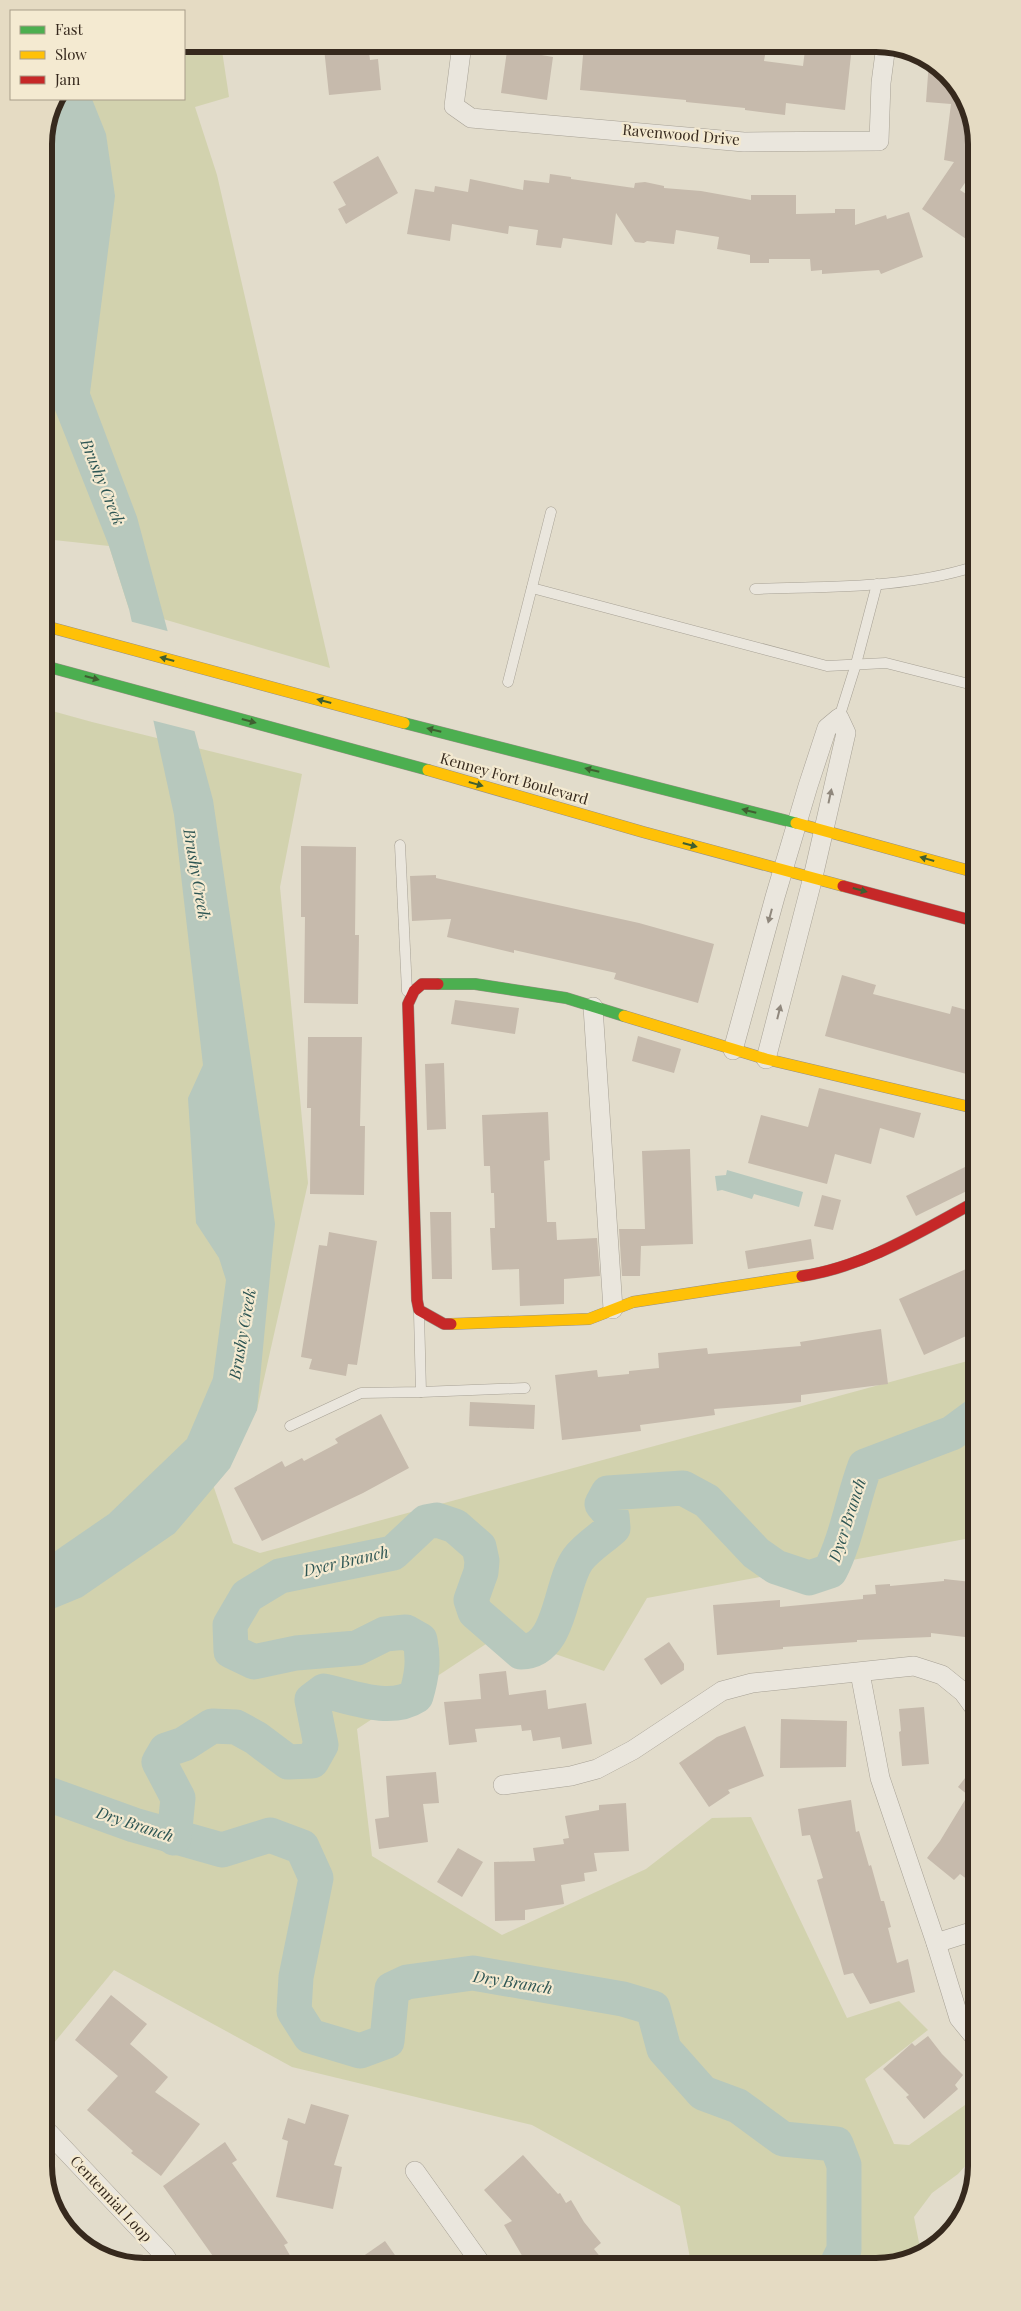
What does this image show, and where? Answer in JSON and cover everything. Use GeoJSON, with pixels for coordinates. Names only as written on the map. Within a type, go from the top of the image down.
{"type":"FeatureCollection","features":[{"type":"Feature","properties":{"kind":"main road","name":"Kenney Fort Boulevard"},"geometry":{"type":"LineString","coordinates":[[53,628],[372,714],[824,830],[968,870]]}},
{"type":"Feature","properties":{"kind":"main road","name":"Kenney Fort Boulevard"},"geometry":{"type":"LineString","coordinates":[[53,668],[362,752],[643,832],[968,919]]}},
{"type":"Feature","properties":{"kind":"main road"},"geometry":{"type":"LineString","coordinates":[[968,1107],[766,1059],[566,998],[475,984],[422,984],[414,991],[408,1004],[407,1036],[419,1310],[444,1324],[589,1319],[633,1302],[824,1273],[890,1248],[968,1206]]}},
{"type":"Feature","properties":{"kind":"street","name":"Ravenwood Drive"},"geometry":{"type":"LineString","coordinates":[[461,52],[454,106],[471,118],[744,142],[879,141],[881,83],[885,53]]}},
{"type":"Feature","properties":{"kind":"street"},"geometry":{"type":"LineString","coordinates":[[733,1050],[796,823],[827,728],[839,718],[846,733],[813,877],[766,1059]]}},
{"type":"Feature","properties":{"kind":"street"},"geometry":{"type":"LineString","coordinates":[[593,1007],[613,1309]]}},
{"type":"Feature","properties":{"kind":"street"},"geometry":{"type":"LineString","coordinates":[[503,1785],[571,1776],[597,1769],[632,1750],[722,1691],[752,1683],[914,1666],[942,1675],[963,1692],[968,1699]]}},
{"type":"Feature","properties":{"kind":"street"},"geometry":{"type":"LineString","coordinates":[[860,1673],[880,1778],[936,1943],[959,2018],[968,2029]]}},
{"type":"Feature","properties":{"kind":"street"},"geometry":{"type":"LineString","coordinates":[[936,1943],[968,1933]]}},
{"type":"Feature","properties":{"kind":"street","name":"Centennial Loop"},"geometry":{"type":"LineString","coordinates":[[52,2136],[166,2258]]}},
{"type":"Feature","properties":{"kind":"street"},"geometry":{"type":"LineString","coordinates":[[415,2171],[477,2258]]}},
{"type":"Feature","properties":{"kind":"lane"},"geometry":{"type":"LineString","coordinates":[[508,682],[551,512]]}},
{"type":"Feature","properties":{"kind":"lane"},"geometry":{"type":"LineString","coordinates":[[755,589],[877,584],[947,575],[968,569]]}},
{"type":"Feature","properties":{"kind":"lane"},"geometry":{"type":"LineString","coordinates":[[839,718],[856,664],[877,584]]}},
{"type":"Feature","properties":{"kind":"lane"},"geometry":{"type":"LineString","coordinates":[[532,588],[827,666],[886,663],[968,684]]}},
{"type":"Feature","properties":{"kind":"lane"},"geometry":{"type":"LineString","coordinates":[[400,845],[408,1004]]}},
{"type":"Feature","properties":{"kind":"lane"},"geometry":{"type":"LineString","coordinates":[[419,1310],[421,1392]]}},
{"type":"Feature","properties":{"kind":"lane"},"geometry":{"type":"LineString","coordinates":[[290,1426],[361,1393],[525,1388]]}},
{"type":"Feature","properties":{"kind":"green space"},"geometry":{"type":"Polygon","coordinates":[[[185,52],[222,52],[229,97],[195,107],[217,175],[330,668],[129,609],[109,546],[53,540],[53,132],[59,109],[64,100],[185,100],[185,52]]]}},
{"type":"Feature","properties":{"kind":"green space"},"geometry":{"type":"Polygon","coordinates":[[[53,711],[302,774],[280,887],[308,1183],[257,1410],[211,1479],[233,1543],[260,1553],[968,1361],[968,1538],[647,1598],[604,1671],[541,1649],[489,1642],[357,1729],[372,1856],[502,1935],[646,1869],[712,1818],[751,1817],[847,2018],[899,2001],[928,2030],[865,2079],[894,2144],[909,2145],[965,2105],[968,2108],[968,2163],[958,2174],[932,2193],[914,2217],[920,2248],[906,2254],[883,2258],[690,2258],[680,2206],[532,2125],[292,2067],[114,1970],[52,2045],[53,711]]]}},
{"type":"Feature","properties":{"kind":"water","name":"Brushy Creek"},"geometry":{"type":"Polygon","coordinates":[[[64,100],[92,100],[106,134],[115,196],[90,393],[137,517],[213,800],[275,1224],[257,1410],[230,1468],[175,1533],[82,1597],[52,1609],[52,1553],[109,1514],[187,1439],[213,1378],[226,1280],[219,1258],[196,1223],[188,1098],[203,1065],[174,815],[129,609],[109,546],[53,405],[53,132],[59,109],[64,100]]]}},
{"type":"Feature","properties":{"kind":"water"},"geometry":{"type":"Polygon","coordinates":[[[727,1170],[803,1192],[799,1207],[754,1194],[752,1199],[722,1190],[717,1191],[715,1176],[726,1175],[727,1170]]]}},
{"type":"Feature","properties":{"kind":"pier"},"geometry":{"type":"Polygon","coordinates":[[[129,621],[171,632],[198,732],[151,720],[129,621]]]}},
{"type":"Feature","properties":{"kind":"building"},"geometry":{"type":"Polygon","coordinates":[[[324,52],[369,52],[370,60],[378,59],[381,90],[329,95],[324,52]]]}},
{"type":"Feature","properties":{"kind":"building"},"geometry":{"type":"Polygon","coordinates":[[[507,52],[530,53],[553,57],[547,100],[501,93],[507,52]]]}},
{"type":"Feature","properties":{"kind":"building"},"geometry":{"type":"Polygon","coordinates":[[[583,53],[765,53],[764,61],[803,66],[805,53],[851,55],[845,110],[786,103],[785,115],[745,110],[745,108],[686,102],[686,100],[580,90],[583,53]]]}},
{"type":"Feature","properties":{"kind":"building"},"geometry":{"type":"Polygon","coordinates":[[[928,68],[950,88],[964,115],[968,132],[968,179],[960,190],[968,195],[968,240],[922,209],[954,162],[944,160],[951,104],[926,102],[928,68]]]}},
{"type":"Feature","properties":{"kind":"building"},"geometry":{"type":"Polygon","coordinates":[[[378,156],[398,193],[346,224],[338,209],[346,205],[333,182],[378,156]]]}},
{"type":"Feature","properties":{"kind":"building"},"geometry":{"type":"Polygon","coordinates":[[[550,174],[634,188],[635,183],[645,182],[664,186],[664,188],[701,191],[751,200],[751,195],[796,195],[796,214],[835,213],[835,209],[855,209],[855,225],[886,215],[887,219],[909,212],[923,257],[881,274],[879,270],[822,274],[822,270],[811,271],[810,259],[769,259],[769,263],[750,263],[750,255],[717,249],[719,237],[676,230],[674,244],[647,241],[644,243],[635,242],[616,213],[612,245],[563,238],[561,248],[536,245],[538,230],[509,226],[508,234],[452,224],[450,241],[407,234],[415,189],[434,192],[435,186],[468,192],[470,179],[523,190],[524,180],[549,183],[550,174]]]}},
{"type":"Feature","properties":{"kind":"building"},"geometry":{"type":"Polygon","coordinates":[[[301,846],[356,847],[355,935],[359,935],[358,1004],[304,1003],[305,917],[301,917],[301,846]]]}},
{"type":"Feature","properties":{"kind":"building"},"geometry":{"type":"Polygon","coordinates":[[[436,875],[436,878],[639,923],[714,944],[698,1003],[614,979],[616,973],[514,950],[514,953],[447,937],[451,919],[412,921],[410,876],[436,875]]]}},
{"type":"Feature","properties":{"kind":"building"},"geometry":{"type":"Polygon","coordinates":[[[842,975],[876,985],[873,994],[950,1014],[952,1006],[968,1010],[968,1074],[825,1036],[842,975]]]}},
{"type":"Feature","properties":{"kind":"building"},"geometry":{"type":"Polygon","coordinates":[[[455,1000],[519,1008],[515,1034],[451,1024],[455,1000]]]}},
{"type":"Feature","properties":{"kind":"building"},"geometry":{"type":"Polygon","coordinates":[[[638,1036],[681,1049],[674,1073],[632,1061],[638,1036]]]}},
{"type":"Feature","properties":{"kind":"building"},"geometry":{"type":"Polygon","coordinates":[[[308,1037],[362,1037],[360,1126],[365,1126],[364,1195],[310,1194],[311,1108],[307,1108],[308,1037]]]}},
{"type":"Feature","properties":{"kind":"building"},"geometry":{"type":"Polygon","coordinates":[[[444,1063],[446,1129],[427,1130],[425,1064],[444,1063]]]}},
{"type":"Feature","properties":{"kind":"building"},"geometry":{"type":"Polygon","coordinates":[[[819,1088],[921,1113],[914,1138],[880,1128],[871,1164],[835,1154],[827,1184],[748,1163],[761,1115],[808,1127],[819,1088]]]}},
{"type":"Feature","properties":{"kind":"building"},"geometry":{"type":"Polygon","coordinates":[[[548,1112],[550,1160],[544,1161],[547,1222],[556,1222],[557,1240],[597,1238],[600,1276],[564,1279],[564,1304],[520,1306],[519,1269],[492,1270],[490,1228],[495,1228],[494,1193],[491,1193],[490,1166],[484,1166],[482,1115],[548,1112]]]}},
{"type":"Feature","properties":{"kind":"building"},"geometry":{"type":"Polygon","coordinates":[[[690,1149],[693,1244],[641,1246],[640,1276],[622,1276],[619,1229],[645,1229],[642,1151],[690,1149]]]}},
{"type":"Feature","properties":{"kind":"building"},"geometry":{"type":"Polygon","coordinates":[[[965,1167],[968,1173],[968,1190],[916,1216],[906,1196],[965,1167]]]}},
{"type":"Feature","properties":{"kind":"building"},"geometry":{"type":"Polygon","coordinates":[[[822,1195],[841,1200],[833,1230],[814,1226],[822,1195]]]}},
{"type":"Feature","properties":{"kind":"building"},"geometry":{"type":"Polygon","coordinates":[[[430,1212],[451,1212],[452,1279],[432,1279],[430,1212]]]}},
{"type":"Feature","properties":{"kind":"building"},"geometry":{"type":"Polygon","coordinates":[[[329,1232],[377,1241],[357,1365],[348,1364],[346,1376],[309,1369],[312,1359],[301,1357],[319,1245],[327,1246],[329,1232]]]}},
{"type":"Feature","properties":{"kind":"building"},"geometry":{"type":"Polygon","coordinates":[[[811,1239],[814,1259],[748,1269],[745,1251],[811,1239]]]}},
{"type":"Feature","properties":{"kind":"building"},"geometry":{"type":"Polygon","coordinates":[[[968,1268],[968,1335],[924,1355],[899,1299],[968,1268]]]}},
{"type":"Feature","properties":{"kind":"building"},"geometry":{"type":"Polygon","coordinates":[[[881,1329],[888,1384],[801,1395],[801,1402],[714,1409],[715,1415],[640,1425],[641,1431],[562,1440],[555,1375],[597,1370],[598,1377],[629,1374],[629,1371],[659,1368],[658,1353],[707,1348],[708,1354],[801,1346],[800,1342],[881,1329]]]}},
{"type":"Feature","properties":{"kind":"building"},"geometry":{"type":"Polygon","coordinates":[[[470,1402],[535,1405],[534,1429],[469,1426],[470,1402]]]}},
{"type":"Feature","properties":{"kind":"building"},"geometry":{"type":"Polygon","coordinates":[[[381,1414],[409,1468],[363,1493],[262,1541],[234,1488],[282,1461],[285,1467],[302,1458],[304,1461],[338,1443],[335,1439],[381,1414]]]}},
{"type":"Feature","properties":{"kind":"building"},"geometry":{"type":"Polygon","coordinates":[[[944,1579],[968,1582],[968,1613],[965,1637],[931,1633],[931,1637],[857,1640],[857,1642],[783,1647],[783,1649],[717,1655],[713,1605],[780,1600],[780,1607],[863,1599],[863,1595],[876,1594],[875,1585],[890,1584],[890,1586],[944,1581],[944,1579]]]}},
{"type":"Feature","properties":{"kind":"building"},"geometry":{"type":"Polygon","coordinates":[[[669,1642],[684,1664],[684,1670],[661,1685],[644,1659],[669,1642]]]}},
{"type":"Feature","properties":{"kind":"building"},"geometry":{"type":"Polygon","coordinates":[[[506,1671],[509,1695],[546,1690],[548,1709],[586,1703],[592,1744],[562,1749],[560,1737],[533,1741],[531,1730],[522,1731],[521,1725],[475,1729],[477,1742],[449,1745],[444,1702],[481,1699],[479,1674],[506,1671]]]}},
{"type":"Feature","properties":{"kind":"building"},"geometry":{"type":"Polygon","coordinates":[[[924,1707],[929,1764],[902,1766],[899,1709],[924,1707]]]}},
{"type":"Feature","properties":{"kind":"building"},"geometry":{"type":"Polygon","coordinates":[[[781,1719],[847,1721],[846,1767],[780,1768],[781,1719]]]}},
{"type":"Feature","properties":{"kind":"building"},"geometry":{"type":"Polygon","coordinates":[[[745,1726],[764,1776],[728,1790],[730,1793],[709,1807],[679,1763],[717,1737],[745,1726]]]}},
{"type":"Feature","properties":{"kind":"building"},"geometry":{"type":"Polygon","coordinates":[[[436,1772],[439,1803],[423,1804],[428,1842],[379,1849],[375,1819],[389,1817],[386,1776],[436,1772]]]}},
{"type":"Feature","properties":{"kind":"building"},"geometry":{"type":"Polygon","coordinates":[[[968,1774],[968,1795],[958,1787],[968,1774]]]}},
{"type":"Feature","properties":{"kind":"building"},"geometry":{"type":"Polygon","coordinates":[[[968,1795],[968,1880],[960,1874],[954,1880],[927,1858],[940,1841],[968,1795]]]}},
{"type":"Feature","properties":{"kind":"building"},"geometry":{"type":"Polygon","coordinates":[[[851,1800],[856,1832],[859,1831],[881,1901],[884,1901],[891,1927],[888,1928],[897,1963],[908,1959],[915,1992],[870,2004],[853,1973],[844,1975],[817,1880],[823,1878],[810,1835],[802,1836],[798,1809],[851,1800]]]}},
{"type":"Feature","properties":{"kind":"building"},"geometry":{"type":"Polygon","coordinates":[[[626,1803],[629,1851],[594,1853],[597,1871],[584,1873],[585,1881],[561,1885],[564,1904],[525,1910],[525,1920],[495,1921],[494,1862],[535,1861],[533,1848],[564,1844],[563,1839],[569,1838],[565,1816],[599,1810],[599,1805],[626,1803]]]}},
{"type":"Feature","properties":{"kind":"building"},"geometry":{"type":"Polygon","coordinates":[[[458,1848],[483,1862],[462,1897],[437,1882],[458,1848]]]}},
{"type":"Feature","properties":{"kind":"building"},"geometry":{"type":"Polygon","coordinates":[[[111,1995],[147,2024],[130,2044],[168,2077],[155,2092],[200,2124],[161,2176],[131,2153],[133,2151],[87,2110],[118,2076],[75,2040],[111,1995]]]}},
{"type":"Feature","properties":{"kind":"building"},"geometry":{"type":"Polygon","coordinates":[[[928,2036],[942,2054],[963,2075],[955,2085],[958,2089],[924,2119],[906,2097],[909,2095],[883,2069],[912,2043],[915,2046],[928,2036]]]}},
{"type":"Feature","properties":{"kind":"building"},"geometry":{"type":"Polygon","coordinates":[[[311,2104],[349,2115],[334,2165],[342,2167],[333,2209],[276,2197],[288,2141],[282,2139],[288,2118],[305,2124],[311,2104]]]}},
{"type":"Feature","properties":{"kind":"building"},"geometry":{"type":"Polygon","coordinates":[[[225,2142],[237,2160],[232,2163],[288,2243],[284,2245],[291,2258],[214,2258],[163,2186],[225,2142]]]}},
{"type":"Feature","properties":{"kind":"building"},"geometry":{"type":"Polygon","coordinates":[[[523,2155],[558,2194],[560,2193],[566,2203],[571,2200],[584,2222],[601,2243],[594,2249],[601,2258],[523,2258],[504,2225],[512,2221],[484,2190],[523,2155]]]}},
{"type":"Feature","properties":{"kind":"building"},"geometry":{"type":"Polygon","coordinates":[[[385,2241],[397,2258],[361,2258],[385,2241]]]}},
{"type":"Feature","properties":{"kind":"waterway","name":"Dyer Branch"},"geometry":{"type":"LineString","coordinates":[[174,1838],[178,1798],[159,1762],[166,1750],[184,1744],[212,1726],[236,1727],[256,1738],[288,1762],[312,1761],[321,1745],[312,1700],[324,1691],[359,1700],[383,1703],[406,1701],[416,1696],[422,1668],[420,1640],[406,1632],[385,1634],[357,1648],[296,1653],[254,1662],[231,1651],[230,1625],[247,1596],[280,1576],[393,1553],[426,1522],[437,1520],[455,1526],[479,1547],[482,1561],[481,1572],[471,1600],[475,1612],[521,1652],[534,1649],[545,1641],[558,1615],[567,1584],[578,1559],[613,1528],[612,1516],[602,1504],[608,1493],[683,1488],[707,1501],[756,1553],[776,1567],[809,1578],[830,1571],[841,1546],[865,1466],[952,1433],[968,1421]]}},
{"type":"Feature","properties":{"kind":"waterway","name":"Dry Branch"},"geometry":{"type":"LineString","coordinates":[[52,1796],[134,1825],[222,1850],[270,1835],[302,1847],[316,1878],[296,1977],[294,2011],[310,2036],[360,2051],[387,2041],[392,1989],[407,1982],[473,1973],[623,1999],[653,2008],[664,2049],[703,2093],[738,2106],[783,2139],[836,2144],[844,2165],[844,2250],[840,2258]]}},
{"type":"Feature","properties":{"kind":"traffic: fast"},"geometry":{"type":"LineString","coordinates":[[53,668],[428,770]]}},
{"type":"Feature","properties":{"kind":"traffic: fast"},"geometry":{"type":"LineString","coordinates":[[404,723],[796,823]]}},
{"type":"Feature","properties":{"kind":"traffic: fast"},"geometry":{"type":"LineString","coordinates":[[438,984],[475,984],[566,998],[624,1016]]}},
{"type":"Feature","properties":{"kind":"traffic: slow"},"geometry":{"type":"LineString","coordinates":[[53,628],[404,723]]}},
{"type":"Feature","properties":{"kind":"traffic: slow"},"geometry":{"type":"LineString","coordinates":[[428,770],[643,832],[843,886]]}},
{"type":"Feature","properties":{"kind":"traffic: slow"},"geometry":{"type":"LineString","coordinates":[[796,823],[968,870]]}},
{"type":"Feature","properties":{"kind":"traffic: slow"},"geometry":{"type":"LineString","coordinates":[[624,1016],[766,1059],[968,1107]]}},
{"type":"Feature","properties":{"kind":"traffic: slow"},"geometry":{"type":"LineString","coordinates":[[451,1324],[589,1319],[633,1302],[802,1276]]}},
{"type":"Feature","properties":{"kind":"traffic: jam"},"geometry":{"type":"LineString","coordinates":[[843,886],[968,919]]}},
{"type":"Feature","properties":{"kind":"traffic: jam"},"geometry":{"type":"LineString","coordinates":[[438,984],[422,984],[414,991],[408,1004],[417,1300],[419,1310],[444,1324],[451,1324]]}},
{"type":"Feature","properties":{"kind":"traffic: jam"},"geometry":{"type":"LineString","coordinates":[[802,1276],[847,1265],[869,1257],[968,1206]]}}]}
